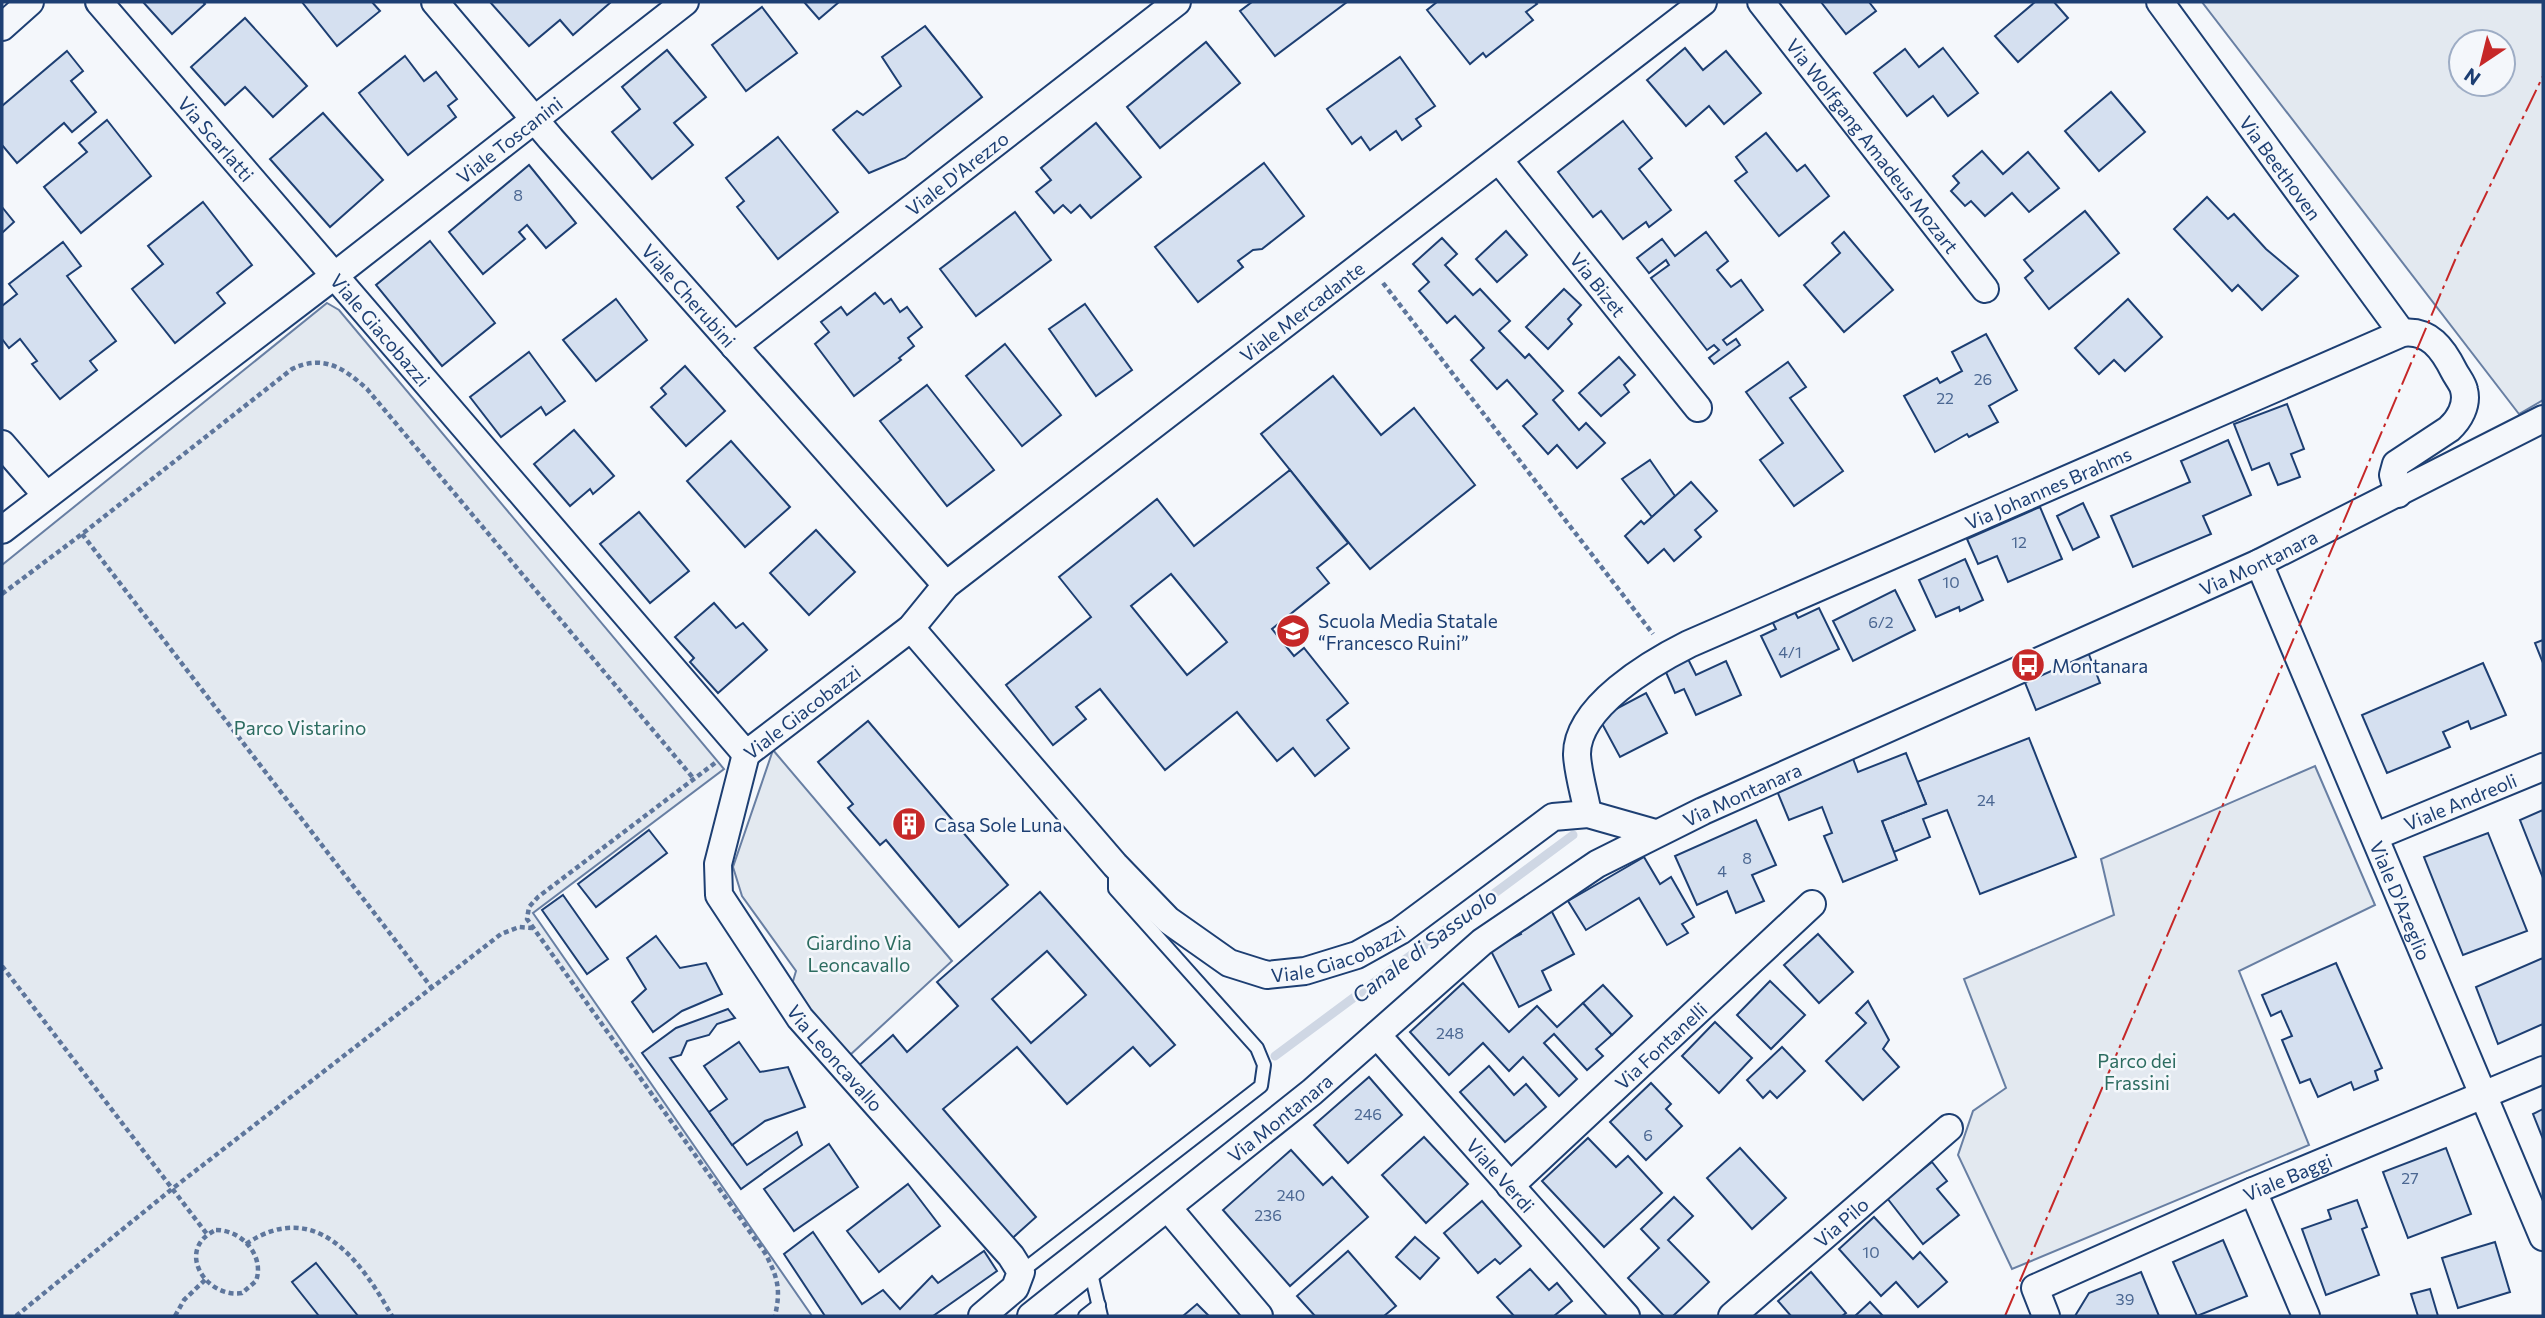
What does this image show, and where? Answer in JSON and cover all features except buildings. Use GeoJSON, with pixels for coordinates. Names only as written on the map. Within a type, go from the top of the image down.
{"type":"FeatureCollection","features":[{"type":"Feature","properties":{"kind":"street"},"geometry":{"type":"LineString","coordinates":[[2,27],[30,2]]}},
{"type":"Feature","properties":{"kind":"street","name":"Via Scarlatti"},"geometry":{"type":"LineString","coordinates":[[99,2],[334,276]]}},
{"type":"Feature","properties":{"kind":"street","name":"Viale Cherubini"},"geometry":{"type":"LineString","coordinates":[[435,2],[535,120],[946,585]]}},
{"type":"Feature","properties":{"kind":"street","name":"Viale Toscanini"},"geometry":{"type":"LineString","coordinates":[[334,276],[685,2]]}},
{"type":"Feature","properties":{"kind":"street","name":"Viale D'Arezzo"},"geometry":{"type":"LineString","coordinates":[[734,346],[1177,2]]}},
{"type":"Feature","properties":{"kind":"street","name":"Viale Mercadante"},"geometry":{"type":"LineString","coordinates":[[911,628],[946,585],[1703,2]]}},
{"type":"Feature","properties":{"kind":"street","name":"Via Wolfgang Amadeus Mozart"},"geometry":{"type":"LineString","coordinates":[[1761,2],[1985,289]]}},
{"type":"Feature","properties":{"kind":"street","name":"Via Beethoven"},"geometry":{"type":"LineString","coordinates":[[2160,2],[2402,333]]}},
{"type":"Feature","properties":{"kind":"street","name":"Via Bizet"},"geometry":{"type":"LineString","coordinates":[[1499,160],[1698,408]]}},
{"type":"Feature","properties":{"kind":"street","name":"Viale Giacobazzi"},"geometry":{"type":"LineString","coordinates":[[2,530],[334,276],[746,754],[911,628],[1115,865],[1168,920],[1228,963],[1267,975],[1305,971],[1357,955],[1400,931],[1553,817],[1588,814],[1655,833]]}},
{"type":"Feature","properties":{"kind":"street"},"geometry":{"type":"LineString","coordinates":[[2398,494],[2393,475],[2396,464],[2449,429],[2462,412],[2464,401],[2464,390],[2438,345],[2428,336],[2415,331],[2402,333]]}},
{"type":"Feature","properties":{"kind":"street","name":"Via Johannes Brahms"},"geometry":{"type":"LineString","coordinates":[[1588,814],[1577,754],[1584,729],[1600,704],[1656,660],[2402,333]]}},
{"type":"Feature","properties":{"kind":"street","name":"Via Montanara"},"geometry":{"type":"LineString","coordinates":[[1031,1316],[1312,1092],[1482,942],[1597,864],[1655,833],[2259,563],[2543,419]]}},
{"type":"Feature","properties":{"kind":"street"},"geometry":{"type":"LineString","coordinates":[[2,444],[46,495]]}},
{"type":"Feature","properties":{"kind":"street","name":"Viale D'Azeglio"},"geometry":{"type":"LineString","coordinates":[[2259,563],[2376,835],[2543,1237]]}},
{"type":"Feature","properties":{"kind":"street","name":"Via Leoncavallo"},"geometry":{"type":"LineString","coordinates":[[746,754],[718,864],[719,895],[800,1018],[1011,1256],[1021,1272]]}},
{"type":"Feature","properties":{"kind":"street","name":"Viale Andreoli"},"geometry":{"type":"LineString","coordinates":[[2376,835],[2543,767]]}},
{"type":"Feature","properties":{"kind":"street","name":"Via Fontanelli"},"geometry":{"type":"LineString","coordinates":[[1510,1186],[1812,904]]}},
{"type":"Feature","properties":{"kind":"street","name":"Viale Verdi"},"geometry":{"type":"LineString","coordinates":[[1377,1035],[1626,1316]]}},
{"type":"Feature","properties":{"kind":"street","name":"Viale Baggi"},"geometry":{"type":"LineString","coordinates":[[2046,1316],[2035,1288],[2253,1191],[2543,1070]]}},
{"type":"Feature","properties":{"kind":"street","name":"Via Pilo"},"geometry":{"type":"LineString","coordinates":[[1732,1316],[1949,1128]]}},
{"type":"Feature","properties":{"kind":"street"},"geometry":{"type":"LineString","coordinates":[[2253,1191],[2306,1316]]}},
{"type":"Feature","properties":{"kind":"street"},"geometry":{"type":"LineString","coordinates":[[1168,1208],[1259,1316]]}},
{"type":"Feature","properties":{"kind":"street"},"geometry":{"type":"LineString","coordinates":[[982,1316],[1015,1288],[1021,1272]]}},
{"type":"Feature","properties":{"kind":"lane"},"geometry":{"type":"LineString","coordinates":[[1021,1272],[1261,1086],[1264,1065],[1257,1048],[1115,890],[1115,865]]}},
{"type":"Feature","properties":{"kind":"lane"},"geometry":{"type":"LineString","coordinates":[[1085,1316],[1100,1311],[1090,1269]]}},
{"type":"Feature","properties":{"kind":"path"},"geometry":{"type":"LineString","coordinates":[[1366,262],[1668,654]]}},
{"type":"Feature","properties":{"kind":"path"},"geometry":{"type":"LineString","coordinates":[[2,594],[292,369],[305,362],[337,366],[367,389],[694,779]]}},
{"type":"Feature","properties":{"kind":"path"},"geometry":{"type":"LineString","coordinates":[[82,534],[432,988]]}},
{"type":"Feature","properties":{"kind":"path"},"geometry":{"type":"LineString","coordinates":[[716,763],[538,897],[529,908],[527,919],[765,1254],[775,1274],[779,1291],[775,1316]]}},
{"type":"Feature","properties":{"kind":"path"},"geometry":{"type":"LineString","coordinates":[[16,1316],[172,1189],[501,934],[519,926],[533,928]]}},
{"type":"Feature","properties":{"kind":"path"},"geometry":{"type":"LineString","coordinates":[[2,966],[207,1234]]}},
{"type":"Feature","properties":{"kind":"path"},"geometry":{"type":"LineString","coordinates":[[246,1244],[270,1232],[290,1227],[312,1231],[336,1241],[378,1292],[392,1316]]}},
{"type":"Feature","properties":{"kind":"path"},"geometry":{"type":"LineString","coordinates":[[216,1230],[228,1230],[246,1244],[256,1254],[259,1263],[256,1281],[242,1293],[223,1293],[199,1269],[195,1258],[196,1249],[207,1234],[216,1230]]}},
{"type":"Feature","properties":{"kind":"path"},"geometry":{"type":"LineString","coordinates":[[176,1316],[184,1300],[207,1278]]}},
{"type":"Feature","properties":{"kind":"green space"},"geometry":{"type":"Polygon","coordinates":[[[2202,2],[2543,2],[2543,400],[2519,414],[2202,2]]]}},
{"type":"Feature","properties":{"kind":"green space","name":"Parco Vistarino"},"geometry":{"type":"Polygon","coordinates":[[[327,303],[339,310],[724,769],[533,913],[812,1316],[2,1316],[2,565],[327,303]]]}},
{"type":"Feature","properties":{"kind":"green space","name":"Giardino Via Leoncavallo"},"geometry":{"type":"Polygon","coordinates":[[[773,750],[952,961],[850,1055],[791,988],[796,971],[742,896],[733,867],[773,750]]]}},
{"type":"Feature","properties":{"kind":"green space","name":"Parco dei Frassini"},"geometry":{"type":"Polygon","coordinates":[[[2315,766],[2375,905],[2239,971],[2309,1145],[2012,1269],[1958,1155],[1973,1111],[2006,1088],[1964,979],[2114,915],[2101,859],[2315,766]]]}},
{"type":"Feature","properties":{"kind":"waterway","name":"Canale di Sassuolo"},"geometry":{"type":"LineString","coordinates":[[1275,1056],[1573,835]]}},
{"type":"Feature","properties":{"kind":"power"},"geometry":{"type":"LineString","coordinates":[[2005,1316],[2461,246],[2543,76]]}},
{"type":"Feature","properties":{"kind":"place","name":"Scuola Media Statale “Francesco Ruini”"},"geometry":{"type":"Point","coordinates":[1293,631]}},
{"type":"Feature","properties":{"kind":"place","name":"Montanara"},"geometry":{"type":"Point","coordinates":[2028,665]}},
{"type":"Feature","properties":{"kind":"place","name":"Casa Sole Luna"},"geometry":{"type":"Point","coordinates":[909,824]}}]}
